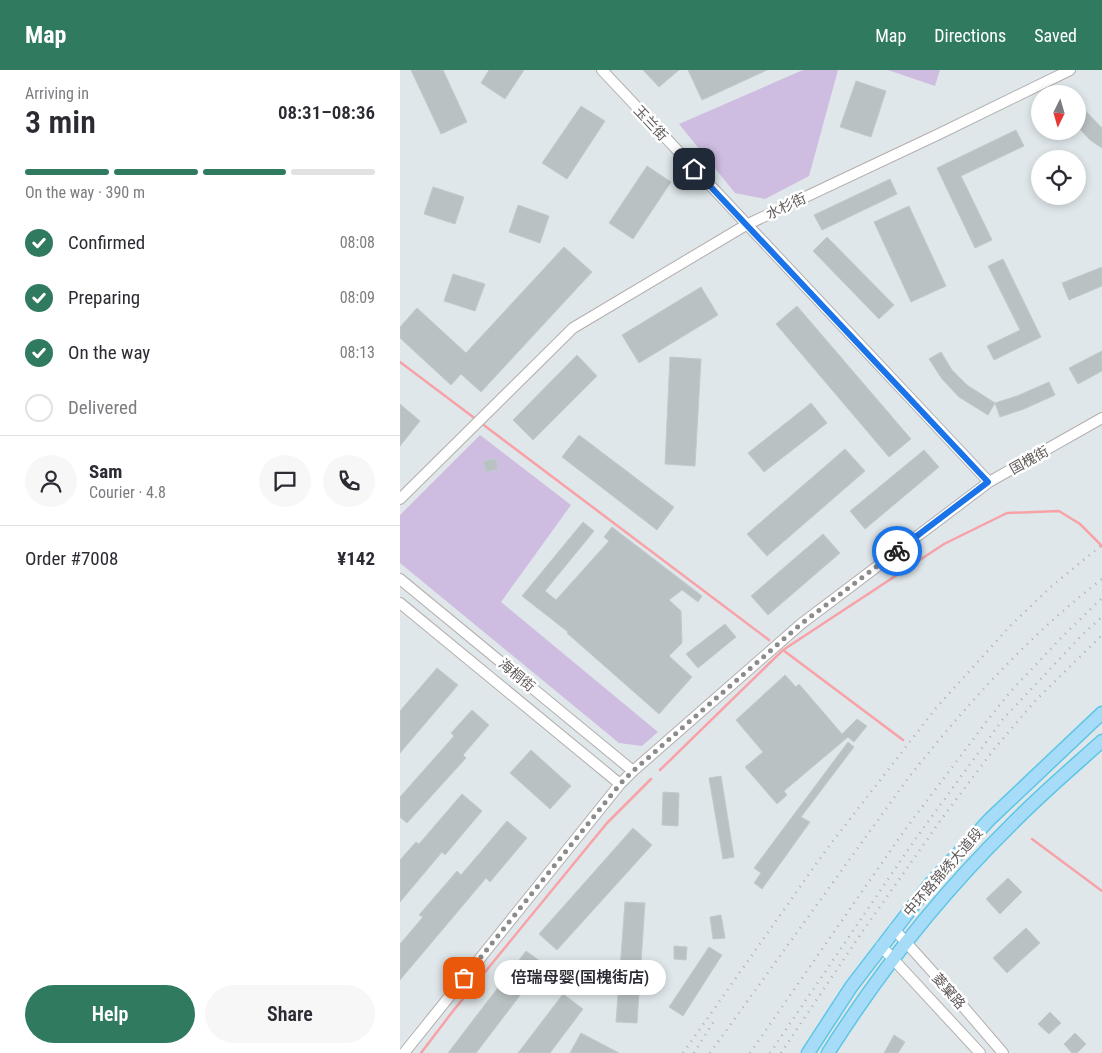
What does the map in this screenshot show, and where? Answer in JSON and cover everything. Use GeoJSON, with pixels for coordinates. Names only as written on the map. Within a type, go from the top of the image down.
{"type":"FeatureCollection","features":[{"type":"Feature","properties":{"kind":"main road","name":"中环路锦绣大道段"},"geometry":{"type":"LineString","coordinates":[[808,1053],[842,1000],[881,946],[930,884],[990,819],[1102,713]]}},
{"type":"Feature","properties":{"kind":"main road","name":"中环路锦绣大道段"},"geometry":{"type":"LineString","coordinates":[[828,1053],[857,1008],[906,942],[943,898],[1010,826],[1102,741]]}},
{"type":"Feature","properties":{"kind":"street","name":"玉兰街"},"geometry":{"type":"LineString","coordinates":[[602,70],[988,482]]}},
{"type":"Feature","properties":{"kind":"street","name":"水杉街"},"geometry":{"type":"LineString","coordinates":[[400,498],[573,328],[746,225],[1070,70]]}},
{"type":"Feature","properties":{"kind":"street","name":"国槐街"},"geometry":{"type":"LineString","coordinates":[[404,1053],[620,784],[633,771],[801,624],[988,482],[1102,418]]}},
{"type":"Feature","properties":{"kind":"street","name":"海桐街"},"geometry":{"type":"LineString","coordinates":[[400,579],[633,771]]}},
{"type":"Feature","properties":{"kind":"street","name":"海桐街"},"geometry":{"type":"LineString","coordinates":[[400,603],[620,784]]}},
{"type":"Feature","properties":{"kind":"street","name":"菱窠路"},"geometry":{"type":"LineString","coordinates":[[894,929],[1003,1053]]}},
{"type":"Feature","properties":{"kind":"street","name":"菱窠路"},"geometry":{"type":"LineString","coordinates":[[881,946],[980,1053]]}},
{"type":"Feature","properties":{"kind":"shaded area"},"geometry":{"type":"Polygon","coordinates":[[[803,70],[838,70],[809,176],[765,199],[735,193],[679,124],[803,70]]]}},
{"type":"Feature","properties":{"kind":"shaded area"},"geometry":{"type":"Polygon","coordinates":[[[888,70],[940,70],[935,86],[888,70]]]}},
{"type":"Feature","properties":{"kind":"shaded area"},"geometry":{"type":"Polygon","coordinates":[[[480,435],[571,505],[501,602],[658,732],[642,746],[619,743],[400,563],[400,515],[480,435]]]}},
{"type":"Feature","properties":{"kind":"building"},"geometry":{"type":"Polygon","coordinates":[[[411,70],[443,70],[467,122],[441,134],[411,70]]]}},
{"type":"Feature","properties":{"kind":"building"},"geometry":{"type":"Polygon","coordinates":[[[489,70],[524,70],[505,99],[481,83],[489,70]]]}},
{"type":"Feature","properties":{"kind":"building"},"geometry":{"type":"Polygon","coordinates":[[[643,70],[679,70],[659,87],[643,70]]]}},
{"type":"Feature","properties":{"kind":"building"},"geometry":{"type":"Polygon","coordinates":[[[688,70],[767,70],[702,100],[688,70]]]}},
{"type":"Feature","properties":{"kind":"building"},"geometry":{"type":"Polygon","coordinates":[[[856,81],[886,91],[871,137],[840,127],[856,81]]]}},
{"type":"Feature","properties":{"kind":"building"},"geometry":{"type":"Polygon","coordinates":[[[581,106],[605,121],[567,179],[542,163],[581,106]]]}},
{"type":"Feature","properties":{"kind":"building"},"geometry":{"type":"Polygon","coordinates":[[[1086,111],[1102,128],[1102,148],[1086,136],[1086,111]]]}},
{"type":"Feature","properties":{"kind":"building"},"geometry":{"type":"Polygon","coordinates":[[[1016,130],[1024,146],[961,176],[992,240],[975,248],[937,168],[1016,130]]]}},
{"type":"Feature","properties":{"kind":"building"},"geometry":{"type":"Polygon","coordinates":[[[647,166],[671,182],[633,239],[609,223],[647,166]]]}},
{"type":"Feature","properties":{"kind":"building"},"geometry":{"type":"Polygon","coordinates":[[[890,179],[897,194],[822,230],[814,215],[890,179]]]}},
{"type":"Feature","properties":{"kind":"building"},"geometry":{"type":"Polygon","coordinates":[[[433,187],[464,197],[455,224],[424,214],[433,187]]]}},
{"type":"Feature","properties":{"kind":"building"},"geometry":{"type":"Polygon","coordinates":[[[518,205],[549,216],[540,243],[509,232],[518,205]]]}},
{"type":"Feature","properties":{"kind":"building"},"geometry":{"type":"Polygon","coordinates":[[[909,206],[946,286],[911,302],[874,222],[909,206]]]}},
{"type":"Feature","properties":{"kind":"building"},"geometry":{"type":"Polygon","coordinates":[[[827,237],[894,305],[879,319],[813,251],[827,237]]]}},
{"type":"Feature","properties":{"kind":"building"},"geometry":{"type":"Polygon","coordinates":[[[564,247],[592,272],[481,392],[461,374],[451,385],[400,338],[400,327],[417,308],[466,353],[564,247]]]}},
{"type":"Feature","properties":{"kind":"building"},"geometry":{"type":"Polygon","coordinates":[[[1003,259],[1041,337],[994,360],[987,346],[1020,330],[988,266],[1003,259]]]}},
{"type":"Feature","properties":{"kind":"building"},"geometry":{"type":"Polygon","coordinates":[[[1102,267],[1102,286],[1069,300],[1062,283],[1102,267]]]}},
{"type":"Feature","properties":{"kind":"building"},"geometry":{"type":"Polygon","coordinates":[[[453,274],[485,284],[475,311],[444,301],[453,274]]]}},
{"type":"Feature","properties":{"kind":"building"},"geometry":{"type":"Polygon","coordinates":[[[701,287],[718,315],[639,363],[622,335],[701,287]]]}},
{"type":"Feature","properties":{"kind":"building"},"geometry":{"type":"Polygon","coordinates":[[[797,306],[911,439],[889,457],[776,324],[797,306]]]}},
{"type":"Feature","properties":{"kind":"building"},"geometry":{"type":"Polygon","coordinates":[[[1102,351],[1102,371],[1078,384],[1069,368],[1102,351]]]}},
{"type":"Feature","properties":{"kind":"building"},"geometry":{"type":"Polygon","coordinates":[[[941,352],[952,370],[967,385],[995,403],[988,415],[959,397],[942,379],[929,359],[941,352]]]}},
{"type":"Feature","properties":{"kind":"building"},"geometry":{"type":"Polygon","coordinates":[[[577,355],[597,376],[533,440],[513,420],[577,355]]]}},
{"type":"Feature","properties":{"kind":"building"},"geometry":{"type":"Polygon","coordinates":[[[670,357],[701,359],[695,466],[665,464],[670,357]]]}},
{"type":"Feature","properties":{"kind":"building"},"geometry":{"type":"Polygon","coordinates":[[[1049,382],[1055,395],[1000,417],[995,403],[1049,382]]]}},
{"type":"Feature","properties":{"kind":"building"},"geometry":{"type":"Polygon","coordinates":[[[811,403],[827,423],[764,472],[748,453],[811,403]]]}},
{"type":"Feature","properties":{"kind":"building"},"geometry":{"type":"Polygon","coordinates":[[[400,404],[420,421],[400,446],[400,404]]]}},
{"type":"Feature","properties":{"kind":"building"},"geometry":{"type":"Polygon","coordinates":[[[579,435],[674,507],[657,530],[562,457],[579,435]]]}},
{"type":"Feature","properties":{"kind":"building"},"geometry":{"type":"Polygon","coordinates":[[[845,449],[865,471],[767,556],[747,534],[845,449]]]}},
{"type":"Feature","properties":{"kind":"building"},"geometry":{"type":"Polygon","coordinates":[[[924,450],[939,467],[865,529],[850,511],[924,450]]]}},
{"type":"Feature","properties":{"kind":"building"},"geometry":{"type":"Polygon","coordinates":[[[496,459],[498,469],[486,472],[483,461],[496,459]]]}},
{"type":"Feature","properties":{"kind":"building"},"geometry":{"type":"Polygon","coordinates":[[[583,522],[594,531],[545,591],[556,600],[609,541],[604,537],[612,527],[702,596],[698,602],[682,590],[669,600],[681,611],[682,643],[669,656],[692,677],[659,714],[568,632],[522,596],[583,522]]]}},
{"type":"Feature","properties":{"kind":"building"},"geometry":{"type":"Polygon","coordinates":[[[823,534],[840,553],[768,615],[751,596],[823,534]]]}},
{"type":"Feature","properties":{"kind":"building"},"geometry":{"type":"Polygon","coordinates":[[[725,624],[736,637],[698,668],[686,654],[725,624]]]}},
{"type":"Feature","properties":{"kind":"building"},"geometry":{"type":"Polygon","coordinates":[[[437,668],[458,685],[400,753],[400,711],[437,668]]]}},
{"type":"Feature","properties":{"kind":"building"},"geometry":{"type":"Polygon","coordinates":[[[785,675],[796,687],[799,684],[842,734],[857,719],[867,726],[854,742],[848,737],[784,791],[787,795],[777,804],[745,767],[763,752],[736,720],[785,675]]]}},
{"type":"Feature","properties":{"kind":"building"},"geometry":{"type":"Polygon","coordinates":[[[472,710],[489,725],[463,755],[466,758],[407,823],[400,817],[400,797],[454,736],[451,733],[472,710]]]}},
{"type":"Feature","properties":{"kind":"building"},"geometry":{"type":"Polygon","coordinates":[[[848,742],[854,747],[801,817],[810,822],[762,889],[754,883],[761,873],[754,868],[848,742]]]}},
{"type":"Feature","properties":{"kind":"building"},"geometry":{"type":"Polygon","coordinates":[[[531,750],[571,786],[550,809],[510,773],[531,750]]]}},
{"type":"Feature","properties":{"kind":"building"},"geometry":{"type":"Polygon","coordinates":[[[721,776],[734,857],[723,859],[709,778],[721,776]]]}},
{"type":"Feature","properties":{"kind":"building"},"geometry":{"type":"Polygon","coordinates":[[[663,792],[679,793],[678,826],[662,825],[663,792]]]}},
{"type":"Feature","properties":{"kind":"building"},"geometry":{"type":"Polygon","coordinates":[[[462,794],[482,811],[445,855],[442,852],[400,902],[400,860],[416,842],[419,844],[462,794]]]}},
{"type":"Feature","properties":{"kind":"building"},"geometry":{"type":"Polygon","coordinates":[[[507,821],[527,838],[490,882],[486,878],[400,980],[400,944],[423,917],[419,915],[457,871],[461,875],[507,821]]]}},
{"type":"Feature","properties":{"kind":"building"},"geometry":{"type":"Polygon","coordinates":[[[633,828],[652,845],[557,950],[539,934],[633,828]]]}},
{"type":"Feature","properties":{"kind":"building"},"geometry":{"type":"Polygon","coordinates":[[[1008,878],[1022,892],[1000,914],[986,899],[1008,878]]]}},
{"type":"Feature","properties":{"kind":"building"},"geometry":{"type":"Polygon","coordinates":[[[625,902],[645,903],[637,1023],[616,1022],[625,902]]]}},
{"type":"Feature","properties":{"kind":"building"},"geometry":{"type":"Polygon","coordinates":[[[721,915],[725,938],[713,939],[710,917],[721,915]]]}},
{"type":"Feature","properties":{"kind":"building"},"geometry":{"type":"Polygon","coordinates":[[[1026,928],[1040,943],[1007,973],[993,958],[1026,928]]]}},
{"type":"Feature","properties":{"kind":"building"},"geometry":{"type":"Polygon","coordinates":[[[674,946],[687,947],[686,960],[674,959],[674,946]]]}},
{"type":"Feature","properties":{"kind":"building"},"geometry":{"type":"Polygon","coordinates":[[[709,947],[722,955],[683,1016],[669,1007],[709,947]]]}},
{"type":"Feature","properties":{"kind":"building"},"geometry":{"type":"Polygon","coordinates":[[[526,951],[544,964],[476,1053],[448,1053],[526,951]]]}},
{"type":"Feature","properties":{"kind":"building"},"geometry":{"type":"Polygon","coordinates":[[[563,994],[583,1009],[550,1053],[518,1053],[563,994]]]}},
{"type":"Feature","properties":{"kind":"building"},"geometry":{"type":"Polygon","coordinates":[[[1050,1012],[1061,1023],[1049,1034],[1038,1024],[1050,1012]]]}},
{"type":"Feature","properties":{"kind":"building"},"geometry":{"type":"Polygon","coordinates":[[[581,1033],[619,1053],[570,1053],[581,1033]]]}},
{"type":"Feature","properties":{"kind":"building"},"geometry":{"type":"Polygon","coordinates":[[[1075,1033],[1086,1044],[1077,1053],[1072,1053],[1064,1044],[1075,1033]]]}},
{"type":"Feature","properties":{"kind":"building"},"geometry":{"type":"Polygon","coordinates":[[[894,1035],[905,1042],[898,1053],[884,1053],[894,1035]]]}},
{"type":"Feature","properties":{"kind":"waterway"},"geometry":{"type":"LineString","coordinates":[[400,362],[477,420]]}},
{"type":"Feature","properties":{"kind":"waterway"},"geometry":{"type":"LineString","coordinates":[[481,423],[769,640]]}},
{"type":"Feature","properties":{"kind":"waterway"},"geometry":{"type":"LineString","coordinates":[[660,770],[783,650],[944,544],[1007,513],[1059,511],[1080,524],[1102,546]]}},
{"type":"Feature","properties":{"kind":"waterway"},"geometry":{"type":"LineString","coordinates":[[783,650],[903,740]]}},
{"type":"Feature","properties":{"kind":"waterway"},"geometry":{"type":"LineString","coordinates":[[421,1053],[453,1011],[607,823],[651,779]]}},
{"type":"Feature","properties":{"kind":"waterway"},"geometry":{"type":"LineString","coordinates":[[1032,839],[1102,891]]}},
{"type":"Feature","properties":{"kind":"railway"},"geometry":{"type":"LineString","coordinates":[[683,1053],[826,850],[936,708],[1011,625],[1053,585],[1102,545]]}},
{"type":"Feature","properties":{"kind":"railway"},"geometry":{"type":"LineString","coordinates":[[710,1053],[909,777],[931,750],[999,672],[1049,624],[1102,579]]}},
{"type":"Feature","properties":{"kind":"railway"},"geometry":{"type":"LineString","coordinates":[[750,1053],[904,831],[987,721],[1010,692],[1102,598]]}},
{"type":"Feature","properties":{"kind":"railway"},"geometry":{"type":"LineString","coordinates":[[770,1053],[914,841],[1003,719],[1083,634],[1102,617]]}},
{"type":"Feature","properties":{"kind":"railway"},"geometry":{"type":"LineString","coordinates":[[781,1053],[858,938],[943,817],[995,748],[1035,701],[1102,635]]}},
{"type":"Feature","properties":{"kind":"railway"},"geometry":{"type":"LineString","coordinates":[[694,1053],[714,1021]]}},
{"type":"Feature","properties":{"kind":"way so far"},"geometry":{"type":"LineString","coordinates":[[464,978],[620,784],[633,771],[801,624],[897,551]]}},
{"type":"Feature","properties":{"kind":"place","name":"倍瑞母婴(国槐街店)"},"geometry":{"type":"Point","coordinates":[464,978]}},
{"type":"Feature","properties":{"kind":"route"},"geometry":{"type":"LineString","coordinates":[[694,169],[988,482],[897,551]]}}]}
